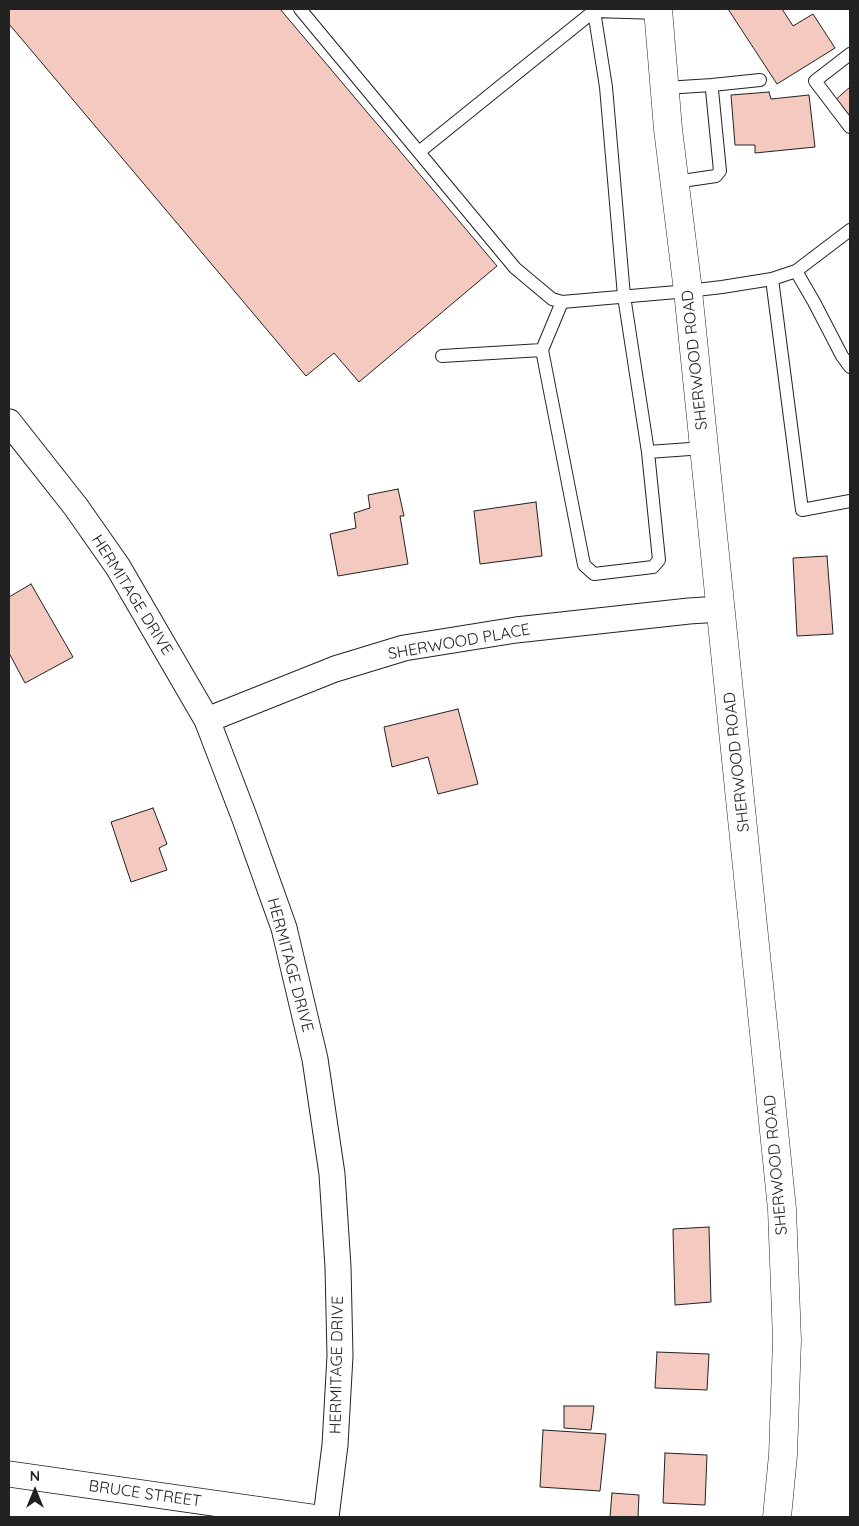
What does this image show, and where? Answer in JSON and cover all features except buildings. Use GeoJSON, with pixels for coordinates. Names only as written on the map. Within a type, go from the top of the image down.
{"type":"FeatureCollection","features":[{"type":"Feature","properties":{"kind":"street","name":"SHERWOOD ROAD"},"geometry":{"type":"LineString","coordinates":[[659,11],[665,88],[688,290],[782,1209],[787,1340],[783,1455],[776,1517]]}},
{"type":"Feature","properties":{"kind":"street","name":"HERMITAGE DRIVE"},"geometry":{"type":"LineString","coordinates":[[9,422],[76,507],[118,567],[207,720],[284,928],[315,1059],[332,1174],[338,1266],[340,1356],[335,1445],[326,1517]]}},
{"type":"Feature","properties":{"kind":"street","name":"SHERWOOD PLACE"},"geometry":{"type":"LineString","coordinates":[[207,720],[335,669],[404,648],[516,630],[721,609]]}},
{"type":"Feature","properties":{"kind":"street","name":"BRUCE STREET"},"geometry":{"type":"LineString","coordinates":[[9,1474],[311,1517]]}},
{"type":"Feature","properties":{"kind":"lane"},"geometry":{"type":"LineString","coordinates":[[303,10],[514,268],[552,299],[562,302],[722,287],[772,279],[796,271],[850,230]]}},
{"type":"Feature","properties":{"kind":"lane"},"geometry":{"type":"LineString","coordinates":[[419,152],[594,10],[659,11]]}},
{"type":"Feature","properties":{"kind":"lane"},"geometry":{"type":"LineString","coordinates":[[562,302],[542,350],[584,565],[594,574],[653,567],[659,560],[648,452],[624,296],[606,86],[594,10]]}},
{"type":"Feature","properties":{"kind":"lane"},"geometry":{"type":"LineString","coordinates":[[850,54],[815,81],[850,126]]}},
{"type":"Feature","properties":{"kind":"lane"},"geometry":{"type":"LineString","coordinates":[[665,88],[760,80]]}},
{"type":"Feature","properties":{"kind":"lane"},"geometry":{"type":"LineString","coordinates":[[675,182],[716,176],[720,171],[712,85]]}},
{"type":"Feature","properties":{"kind":"lane"},"geometry":{"type":"LineString","coordinates":[[796,271],[842,356],[850,367]]}},
{"type":"Feature","properties":{"kind":"lane"},"geometry":{"type":"LineString","coordinates":[[772,279],[802,510],[850,501]]}},
{"type":"Feature","properties":{"kind":"lane"},"geometry":{"type":"LineString","coordinates":[[442,356],[542,350]]}},
{"type":"Feature","properties":{"kind":"lane"},"geometry":{"type":"LineString","coordinates":[[648,452],[704,448]]}}]}
